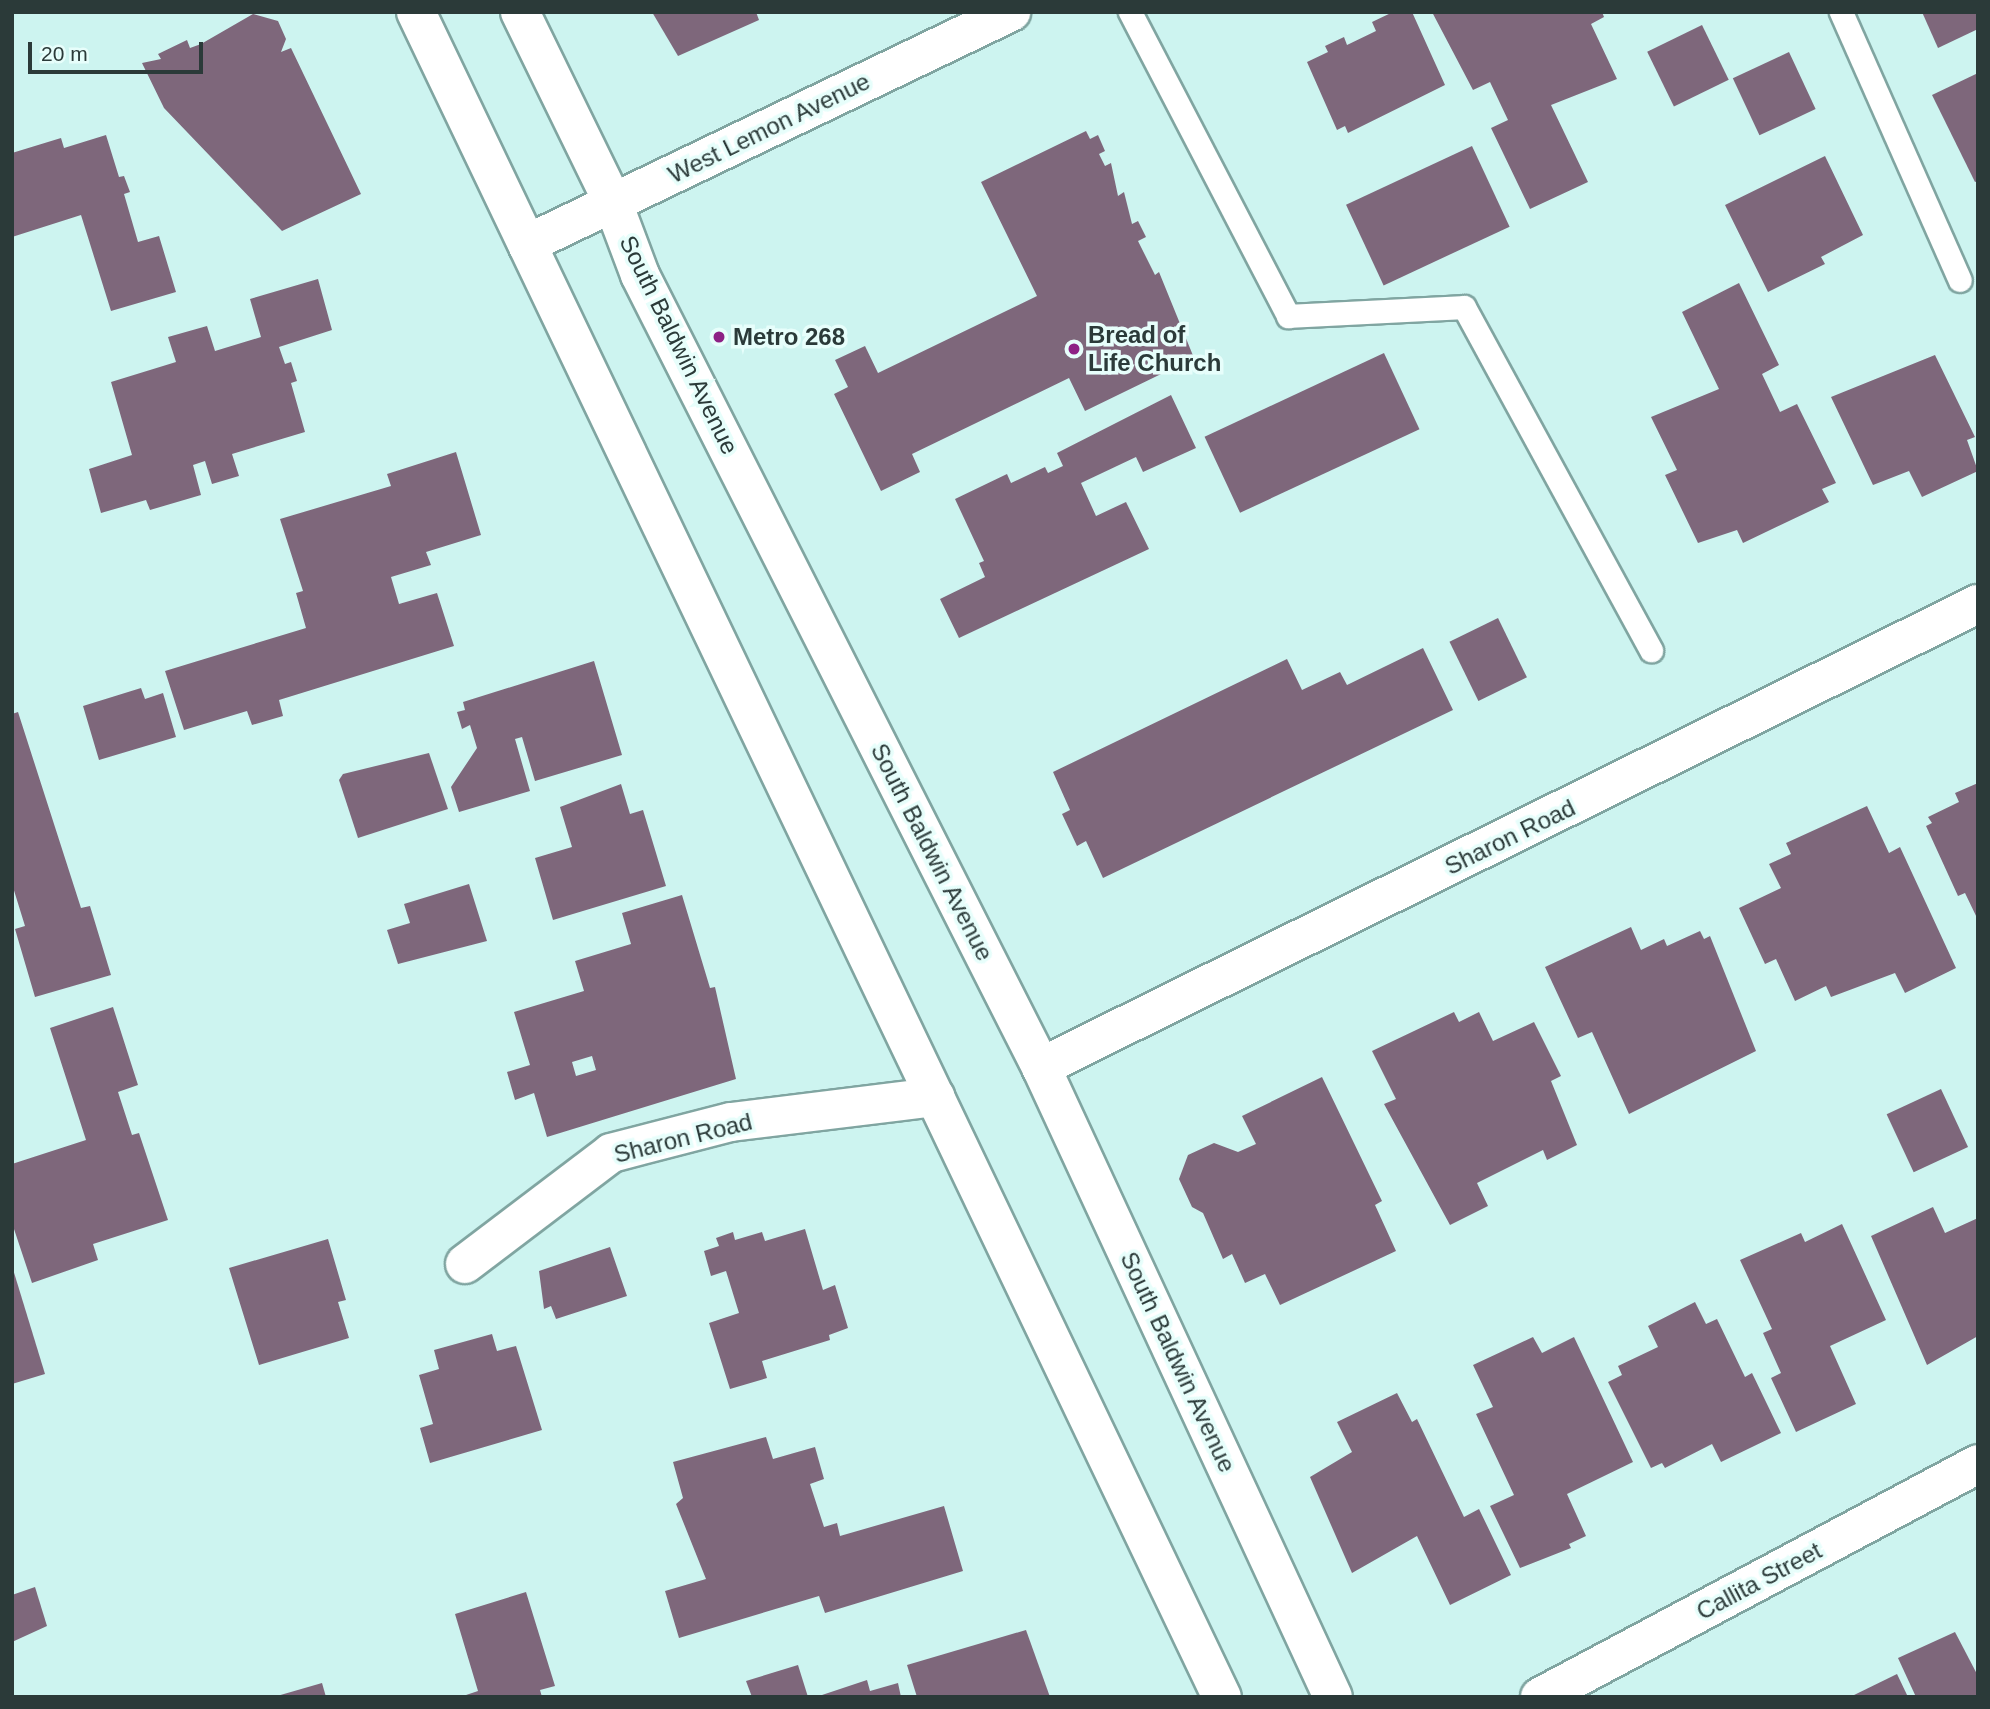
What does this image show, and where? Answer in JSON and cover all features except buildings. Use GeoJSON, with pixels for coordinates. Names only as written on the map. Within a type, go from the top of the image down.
{"type":"FeatureCollection","features":[{"type":"Feature","properties":{"kind":"main road"},"geometry":{"type":"LineString","coordinates":[[416,12],[1222,1697]]}},
{"type":"Feature","properties":{"kind":"main road","name":"South Baldwin Avenue"},"geometry":{"type":"LineString","coordinates":[[520,12],[613,203],[640,275],[1041,1068],[1333,1697]]}},
{"type":"Feature","properties":{"kind":"main road","name":"West Lemon Avenue"},"geometry":{"type":"LineString","coordinates":[[527,244],[1011,12]]}},
{"type":"Feature","properties":{"kind":"main road","name":"Sharon Road"},"geometry":{"type":"LineString","coordinates":[[1041,1068],[1978,604]]}},
{"type":"Feature","properties":{"kind":"main road","name":"Sharon Road"},"geometry":{"type":"LineString","coordinates":[[465,1264],[611,1153],[731,1122],[935,1097]]}},
{"type":"Feature","properties":{"kind":"main road","name":"Callita Street"},"geometry":{"type":"LineString","coordinates":[[1540,1697],[1978,1465]]}},
{"type":"Feature","properties":{"kind":"lane"},"geometry":{"type":"LineString","coordinates":[[1130,12],[1288,316],[1464,307],[1651,650]]}},
{"type":"Feature","properties":{"kind":"lane"},"geometry":{"type":"LineString","coordinates":[[1842,12],[1960,280]]}},
{"type":"Feature","properties":{"kind":"place","name":"Metro 268"},"geometry":{"type":"Point","coordinates":[719,337]}},
{"type":"Feature","properties":{"kind":"place","name":"Bread of Life Church"},"geometry":{"type":"Point","coordinates":[1074,349]}}]}
